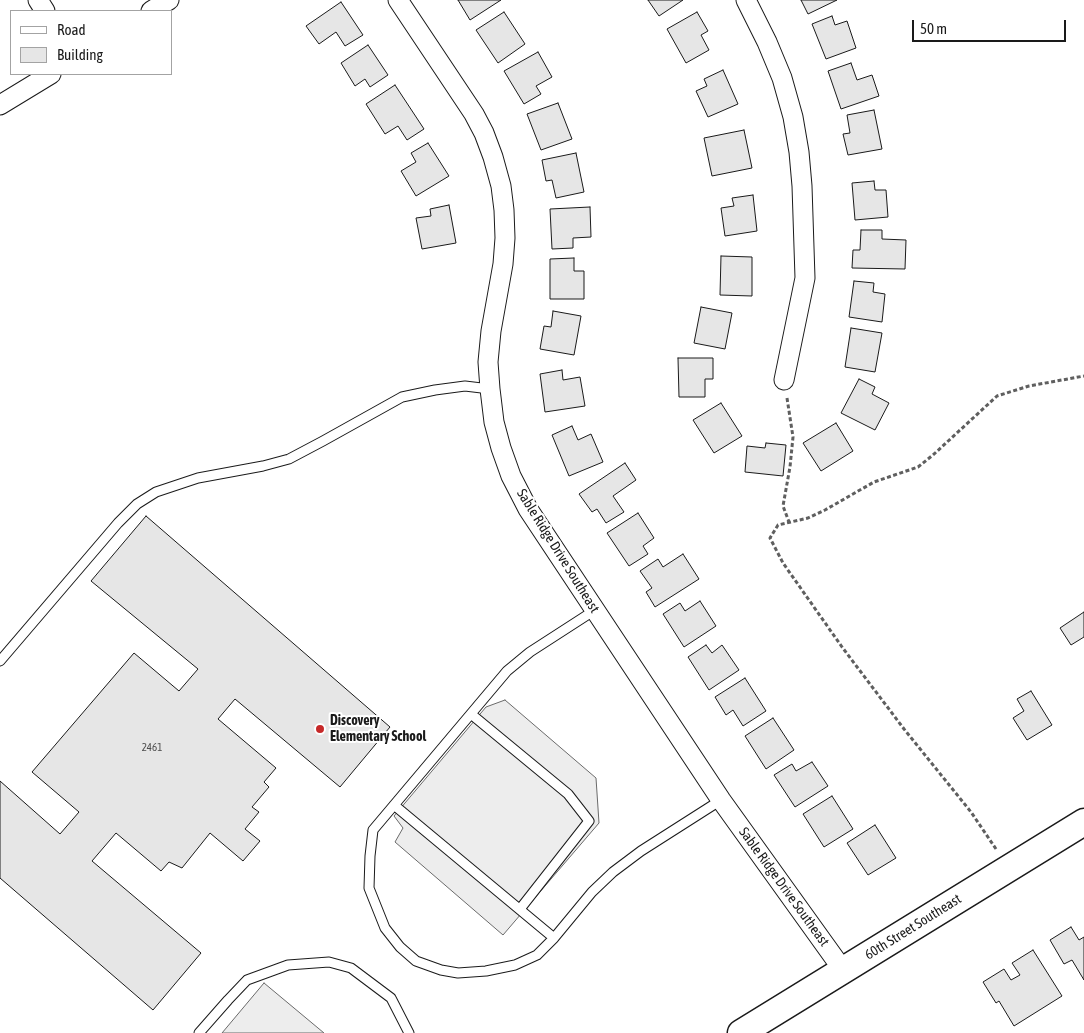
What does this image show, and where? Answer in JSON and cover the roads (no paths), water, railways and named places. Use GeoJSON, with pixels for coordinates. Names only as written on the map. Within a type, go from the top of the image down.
{"type":"FeatureCollection","features":[{"type":"Feature","properties":{"kind":"main road","name":"60th Street Southeast"},"geometry":{"type":"LineString","coordinates":[[741,1033],[1084,822]]}},
{"type":"Feature","properties":{"kind":"street"},"geometry":{"type":"LineString","coordinates":[[153,10],[169,0]]}},
{"type":"Feature","properties":{"kind":"street","name":"Sable Ridge Drive Southeast"},"geometry":{"type":"LineString","coordinates":[[398,0],[474,114],[484,133],[501,186],[505,238],[503,264],[491,331],[488,362],[494,422],[511,476],[528,509],[721,800],[843,970]]}},
{"type":"Feature","properties":{"kind":"street"},"geometry":{"type":"LineString","coordinates":[[746,0],[782,78],[794,117],[799,152],[804,222],[805,278],[784,380]]}},
{"type":"Feature","properties":{"kind":"street"},"geometry":{"type":"LineString","coordinates":[[0,105],[49,75]]}},
{"type":"Feature","properties":{"kind":"lane"},"geometry":{"type":"LineString","coordinates":[[0,661],[118,524],[137,504],[156,492],[198,478],[263,466],[289,459],[402,397],[465,386],[490,389]]}},
{"type":"Feature","properties":{"kind":"lane"},"geometry":{"type":"LineString","coordinates":[[595,610],[530,652],[507,671],[373,830],[369,888],[385,928],[400,947],[416,961],[441,970],[458,973],[486,971],[515,965],[537,955],[554,938],[592,892],[613,872],[641,851],[721,800]]}},
{"type":"Feature","properties":{"kind":"lane"},"geometry":{"type":"LineString","coordinates":[[471,714],[568,794],[589,821],[520,909]]}},
{"type":"Feature","properties":{"kind":"lane"},"geometry":{"type":"LineString","coordinates":[[394,805],[554,938]]}},
{"type":"Feature","properties":{"kind":"lane"},"geometry":{"type":"LineString","coordinates":[[199,1033],[247,980],[288,965],[330,962],[351,968],[391,998],[409,1033]]}},
{"type":"Feature","properties":{"kind":"place","name":"Discovery Elementary School"},"geometry":{"type":"Point","coordinates":[320,729]}}]}
